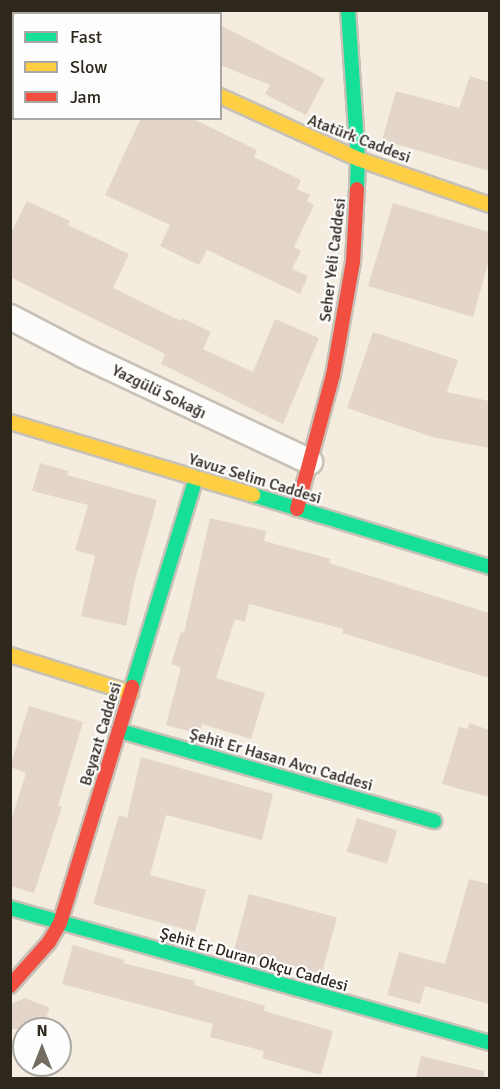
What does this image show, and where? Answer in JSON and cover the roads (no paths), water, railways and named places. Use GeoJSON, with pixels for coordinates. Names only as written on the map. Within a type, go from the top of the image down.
{"type":"FeatureCollection","features":[{"type":"Feature","properties":{"kind":"street","name":"Seher Yeli Caddesi"},"geometry":{"type":"LineString","coordinates":[[297,509],[333,375],[353,262],[358,159],[348,10]]}},
{"type":"Feature","properties":{"kind":"street","name":"Atatürk Caddesi"},"geometry":{"type":"LineString","coordinates":[[222,97],[358,159],[489,205]]}},
{"type":"Feature","properties":{"kind":"street","name":"Yazgülü Sokağı"},"geometry":{"type":"LineString","coordinates":[[10,317],[135,380],[310,462]]}},
{"type":"Feature","properties":{"kind":"street","name":"Yavuz Selim Caddesi"},"geometry":{"type":"LineString","coordinates":[[10,422],[489,567]]}},
{"type":"Feature","properties":{"kind":"street","name":"Beyazıt Caddesi"},"geometry":{"type":"LineString","coordinates":[[10,986],[49,942],[60,923],[196,478]]}},
{"type":"Feature","properties":{"kind":"street"},"geometry":{"type":"LineString","coordinates":[[10,655],[131,693]]}},
{"type":"Feature","properties":{"kind":"street","name":"Şehit Er Hasan Avcı Caddesi"},"geometry":{"type":"LineString","coordinates":[[120,731],[434,821]]}},
{"type":"Feature","properties":{"kind":"street","name":"Şehit Er Duran Okçu Caddesi"},"geometry":{"type":"LineString","coordinates":[[10,908],[489,1043]]}}]}
